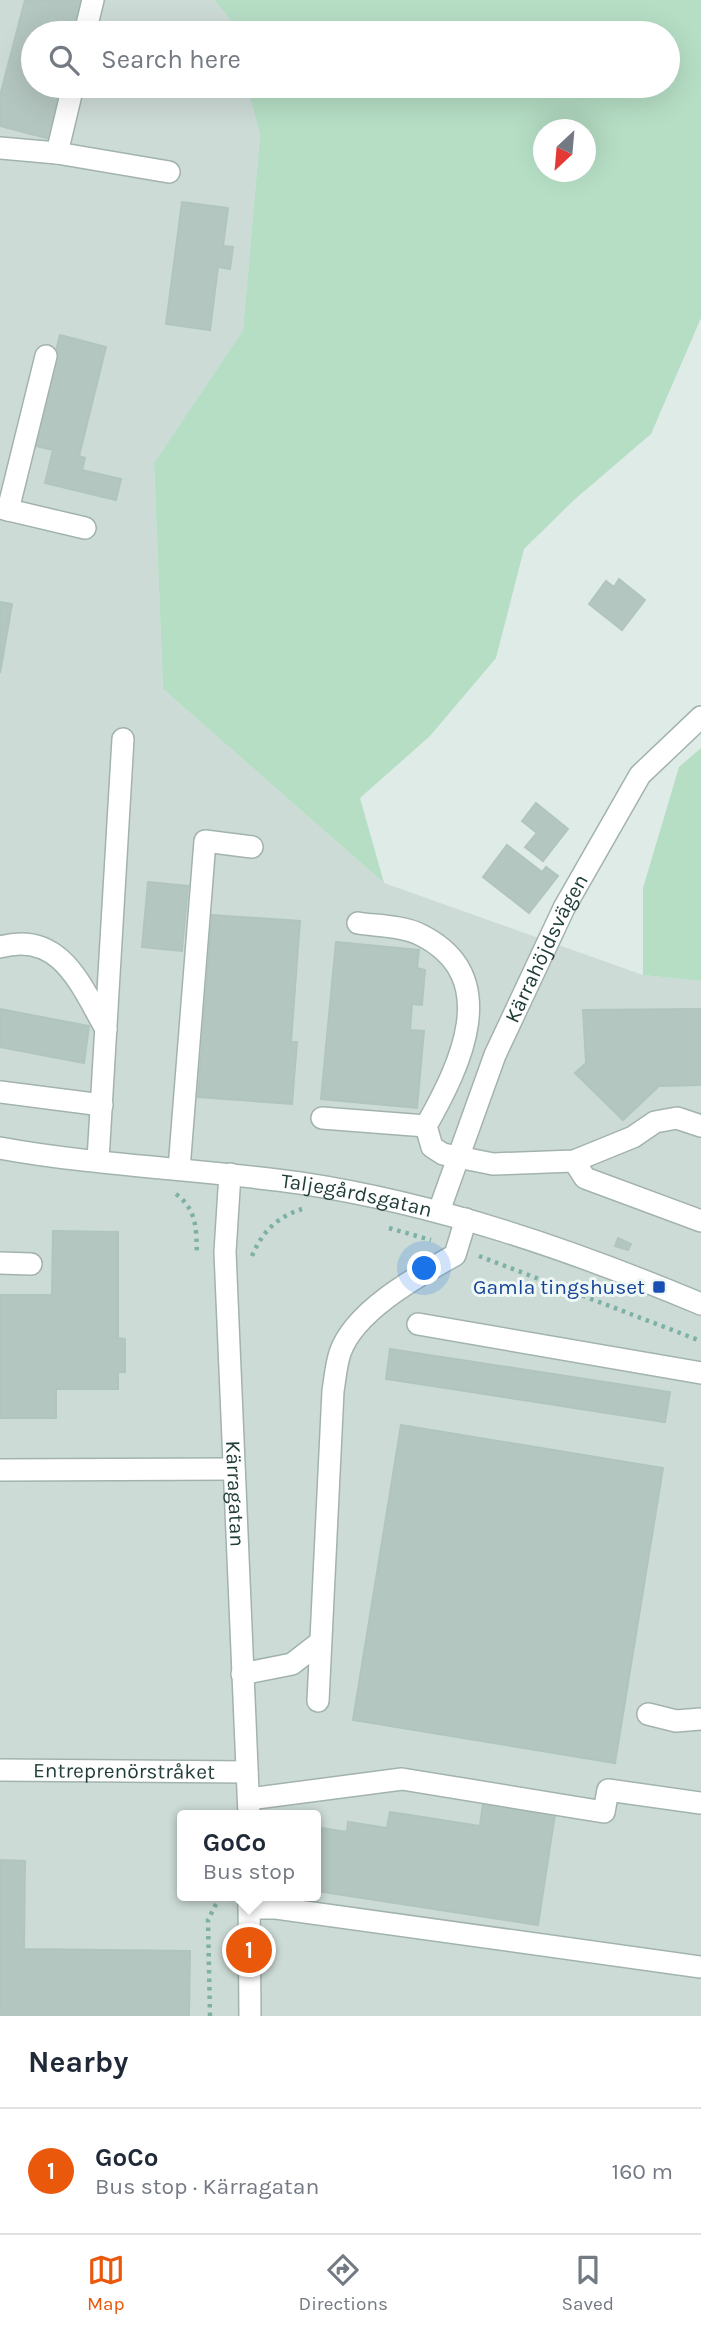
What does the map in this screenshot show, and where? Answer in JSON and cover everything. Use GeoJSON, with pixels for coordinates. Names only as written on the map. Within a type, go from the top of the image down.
{"type":"FeatureCollection","features":[{"type":"Feature","properties":{"kind":"street"},"geometry":{"type":"LineString","coordinates":[[88,21],[93,0]]}},
{"type":"Feature","properties":{"kind":"street"},"geometry":{"type":"LineString","coordinates":[[57,153],[70,98]]}},
{"type":"Feature","properties":{"kind":"street"},"geometry":{"type":"LineString","coordinates":[[0,148],[57,153],[169,172]]}},
{"type":"Feature","properties":{"kind":"street"},"geometry":{"type":"LineString","coordinates":[[46,356],[4,509],[85,528]]}},
{"type":"Feature","properties":{"kind":"street","name":"Kärrahöjdsvägen"},"geometry":{"type":"LineString","coordinates":[[439,1211],[455,1158],[495,1055],[576,886],[640,775],[701,717]]}},
{"type":"Feature","properties":{"kind":"street"},"geometry":{"type":"LineString","coordinates":[[99,1160],[123,739]]}},
{"type":"Feature","properties":{"kind":"street"},"geometry":{"type":"LineString","coordinates":[[179,1168],[205,841],[252,847]]}},
{"type":"Feature","properties":{"kind":"street"},"geometry":{"type":"LineString","coordinates":[[358,923],[420,934],[456,961],[466,989],[470,1006],[466,1038],[445,1093],[426,1126],[432,1147],[455,1158],[493,1164],[574,1161],[633,1137],[655,1122],[677,1118],[701,1126]]}},
{"type":"Feature","properties":{"kind":"street"},"geometry":{"type":"LineString","coordinates":[[0,947],[33,942],[68,964],[106,1029]]}},
{"type":"Feature","properties":{"kind":"street"},"geometry":{"type":"LineString","coordinates":[[0,1092],[102,1105]]}},
{"type":"Feature","properties":{"kind":"street"},"geometry":{"type":"LineString","coordinates":[[322,1118],[426,1126]]}},
{"type":"Feature","properties":{"kind":"street","name":"Taljegårdsgatan"},"geometry":{"type":"LineString","coordinates":[[0,1148],[230,1174],[350,1192],[439,1211],[590,1259],[701,1304]]}},
{"type":"Feature","properties":{"kind":"street"},"geometry":{"type":"LineString","coordinates":[[574,1161],[585,1178],[701,1221]]}},
{"type":"Feature","properties":{"kind":"street","name":"Kärragatan"},"geometry":{"type":"LineString","coordinates":[[230,1174],[225,1252],[249,1807]]}},
{"type":"Feature","properties":{"kind":"street"},"geometry":{"type":"LineString","coordinates":[[318,1701],[318,1643],[333,1391],[340,1352],[356,1325],[411,1280],[455,1255],[466,1219]]}},
{"type":"Feature","properties":{"kind":"street"},"geometry":{"type":"LineString","coordinates":[[0,1263],[31,1264]]}},
{"type":"Feature","properties":{"kind":"street"},"geometry":{"type":"LineString","coordinates":[[418,1324],[701,1373]]}},
{"type":"Feature","properties":{"kind":"street"},"geometry":{"type":"LineString","coordinates":[[0,1469],[234,1468]]}},
{"type":"Feature","properties":{"kind":"street"},"geometry":{"type":"LineString","coordinates":[[242,1674],[292,1664],[318,1643]]}},
{"type":"Feature","properties":{"kind":"street"},"geometry":{"type":"LineString","coordinates":[[648,1714],[677,1721],[701,1719]]}},
{"type":"Feature","properties":{"kind":"street","name":"Entreprenörstråket"},"geometry":{"type":"LineString","coordinates":[[0,1770],[247,1772]]}},
{"type":"Feature","properties":{"kind":"street"},"geometry":{"type":"LineString","coordinates":[[249,1807],[402,1779],[604,1812],[608,1790],[701,1803]]}},
{"type":"Feature","properties":{"kind":"street"},"geometry":{"type":"LineString","coordinates":[[250,2016],[249,1902],[701,1967]]}},
{"type":"Feature","properties":{"kind":"path"},"geometry":{"type":"LineString","coordinates":[[179,1168],[176,1194],[192,1212],[197,1241]]}},
{"type":"Feature","properties":{"kind":"path"},"geometry":{"type":"LineString","coordinates":[[268,1228],[284,1215],[302,1209],[315,1210]]}},
{"type":"Feature","properties":{"kind":"path"},"geometry":{"type":"LineString","coordinates":[[380,1226],[459,1248],[701,1341]]}},
{"type":"Feature","properties":{"kind":"path"},"geometry":{"type":"LineString","coordinates":[[210,2016],[208,1920],[218,1901]]}},
{"type":"Feature","properties":{"kind":"shaded area"},"geometry":{"type":"Polygon","coordinates":[[[0,0],[214,0],[231,21],[21,21],[21,98],[250,98],[260,135],[243,330],[154,463],[163,689],[384,883],[643,975],[701,981],[701,2016],[0,2016],[0,0]]]}},
{"type":"Feature","properties":{"kind":"green space"},"geometry":{"type":"Polygon","coordinates":[[[214,0],[701,0],[701,318],[651,434],[574,500],[524,549],[496,658],[430,736],[360,798],[384,883],[163,689],[154,463],[243,330],[260,135],[250,98],[680,98],[680,21],[231,21],[214,0]]]}},
{"type":"Feature","properties":{"kind":"green space"},"geometry":{"type":"Polygon","coordinates":[[[701,748],[701,981],[643,975],[643,888],[679,767],[701,748]]]}},
{"type":"Feature","properties":{"kind":"building"},"geometry":{"type":"Polygon","coordinates":[[[25,0],[86,0],[80,21],[21,21],[21,98],[61,98],[50,139],[0,126],[0,96],[25,0]]]}},
{"type":"Feature","properties":{"kind":"building"},"geometry":{"type":"Polygon","coordinates":[[[182,202],[228,208],[223,246],[233,247],[230,269],[218,267],[210,330],[166,324],[182,202]]]}},
{"type":"Feature","properties":{"kind":"building"},"geometry":{"type":"Polygon","coordinates":[[[60,335],[106,347],[79,456],[85,458],[82,470],[121,479],[116,500],[45,483],[53,450],[32,445],[60,335]]]}},
{"type":"Feature","properties":{"kind":"building"},"geometry":{"type":"Polygon","coordinates":[[[619,579],[645,600],[622,630],[589,604],[606,581],[614,587],[619,579]]]}},
{"type":"Feature","properties":{"kind":"building"},"geometry":{"type":"Polygon","coordinates":[[[0,602],[12,604],[0,673],[0,602]]]}},
{"type":"Feature","properties":{"kind":"building"},"geometry":{"type":"Polygon","coordinates":[[[536,803],[568,829],[543,861],[525,847],[537,833],[522,821],[536,803]]]}},
{"type":"Feature","properties":{"kind":"building"},"geometry":{"type":"Polygon","coordinates":[[[507,845],[542,872],[546,867],[558,876],[529,913],[483,877],[507,845]]]}},
{"type":"Feature","properties":{"kind":"building"},"geometry":{"type":"Polygon","coordinates":[[[148,882],[188,886],[182,951],[142,947],[148,882]]]}},
{"type":"Feature","properties":{"kind":"building"},"geometry":{"type":"Polygon","coordinates":[[[212,915],[300,921],[291,1042],[297,1042],[292,1104],[198,1097],[212,915]]]}},
{"type":"Feature","properties":{"kind":"building"},"geometry":{"type":"Polygon","coordinates":[[[336,942],[419,950],[417,968],[425,970],[422,1005],[412,1004],[410,1030],[424,1031],[417,1108],[321,1099],[336,942]]]}},
{"type":"Feature","properties":{"kind":"building"},"geometry":{"type":"Polygon","coordinates":[[[0,1009],[89,1026],[84,1063],[0,1047],[0,1009]]]}},
{"type":"Feature","properties":{"kind":"building"},"geometry":{"type":"Polygon","coordinates":[[[701,1009],[701,1085],[659,1086],[623,1120],[575,1073],[586,1063],[583,1010],[701,1009]]]}},
{"type":"Feature","properties":{"kind":"building"},"geometry":{"type":"Polygon","coordinates":[[[53,1231],[118,1232],[118,1338],[125,1339],[125,1372],[118,1372],[118,1389],[56,1389],[56,1418],[0,1418],[0,1295],[52,1295],[53,1231]]]}},
{"type":"Feature","properties":{"kind":"building"},"geometry":{"type":"Polygon","coordinates":[[[618,1238],[631,1244],[628,1250],[615,1246],[618,1238]]]}},
{"type":"Feature","properties":{"kind":"building"},"geometry":{"type":"Polygon","coordinates":[[[390,1349],[670,1392],[665,1422],[386,1379],[390,1349]]]}},
{"type":"Feature","properties":{"kind":"building"},"geometry":{"type":"Polygon","coordinates":[[[401,1425],[663,1468],[615,1763],[353,1720],[401,1425]]]}},
{"type":"Feature","properties":{"kind":"building"},"geometry":{"type":"Polygon","coordinates":[[[483,1803],[555,1814],[538,1925],[321,1892],[321,1828],[347,1832],[348,1822],[387,1828],[390,1812],[480,1826],[483,1803]]]}},
{"type":"Feature","properties":{"kind":"building"},"geometry":{"type":"Polygon","coordinates":[[[0,1860],[25,1861],[24,1949],[190,1951],[189,2016],[0,2016],[0,1860]]]}},
{"type":"Feature","properties":{"kind":"place","name":"Gamla tingshuset"},"geometry":{"type":"Point","coordinates":[659,1287]}},
{"type":"Feature","properties":{"kind":"place","name":"GoCo"},"geometry":{"type":"Point","coordinates":[249,1950]}}]}
